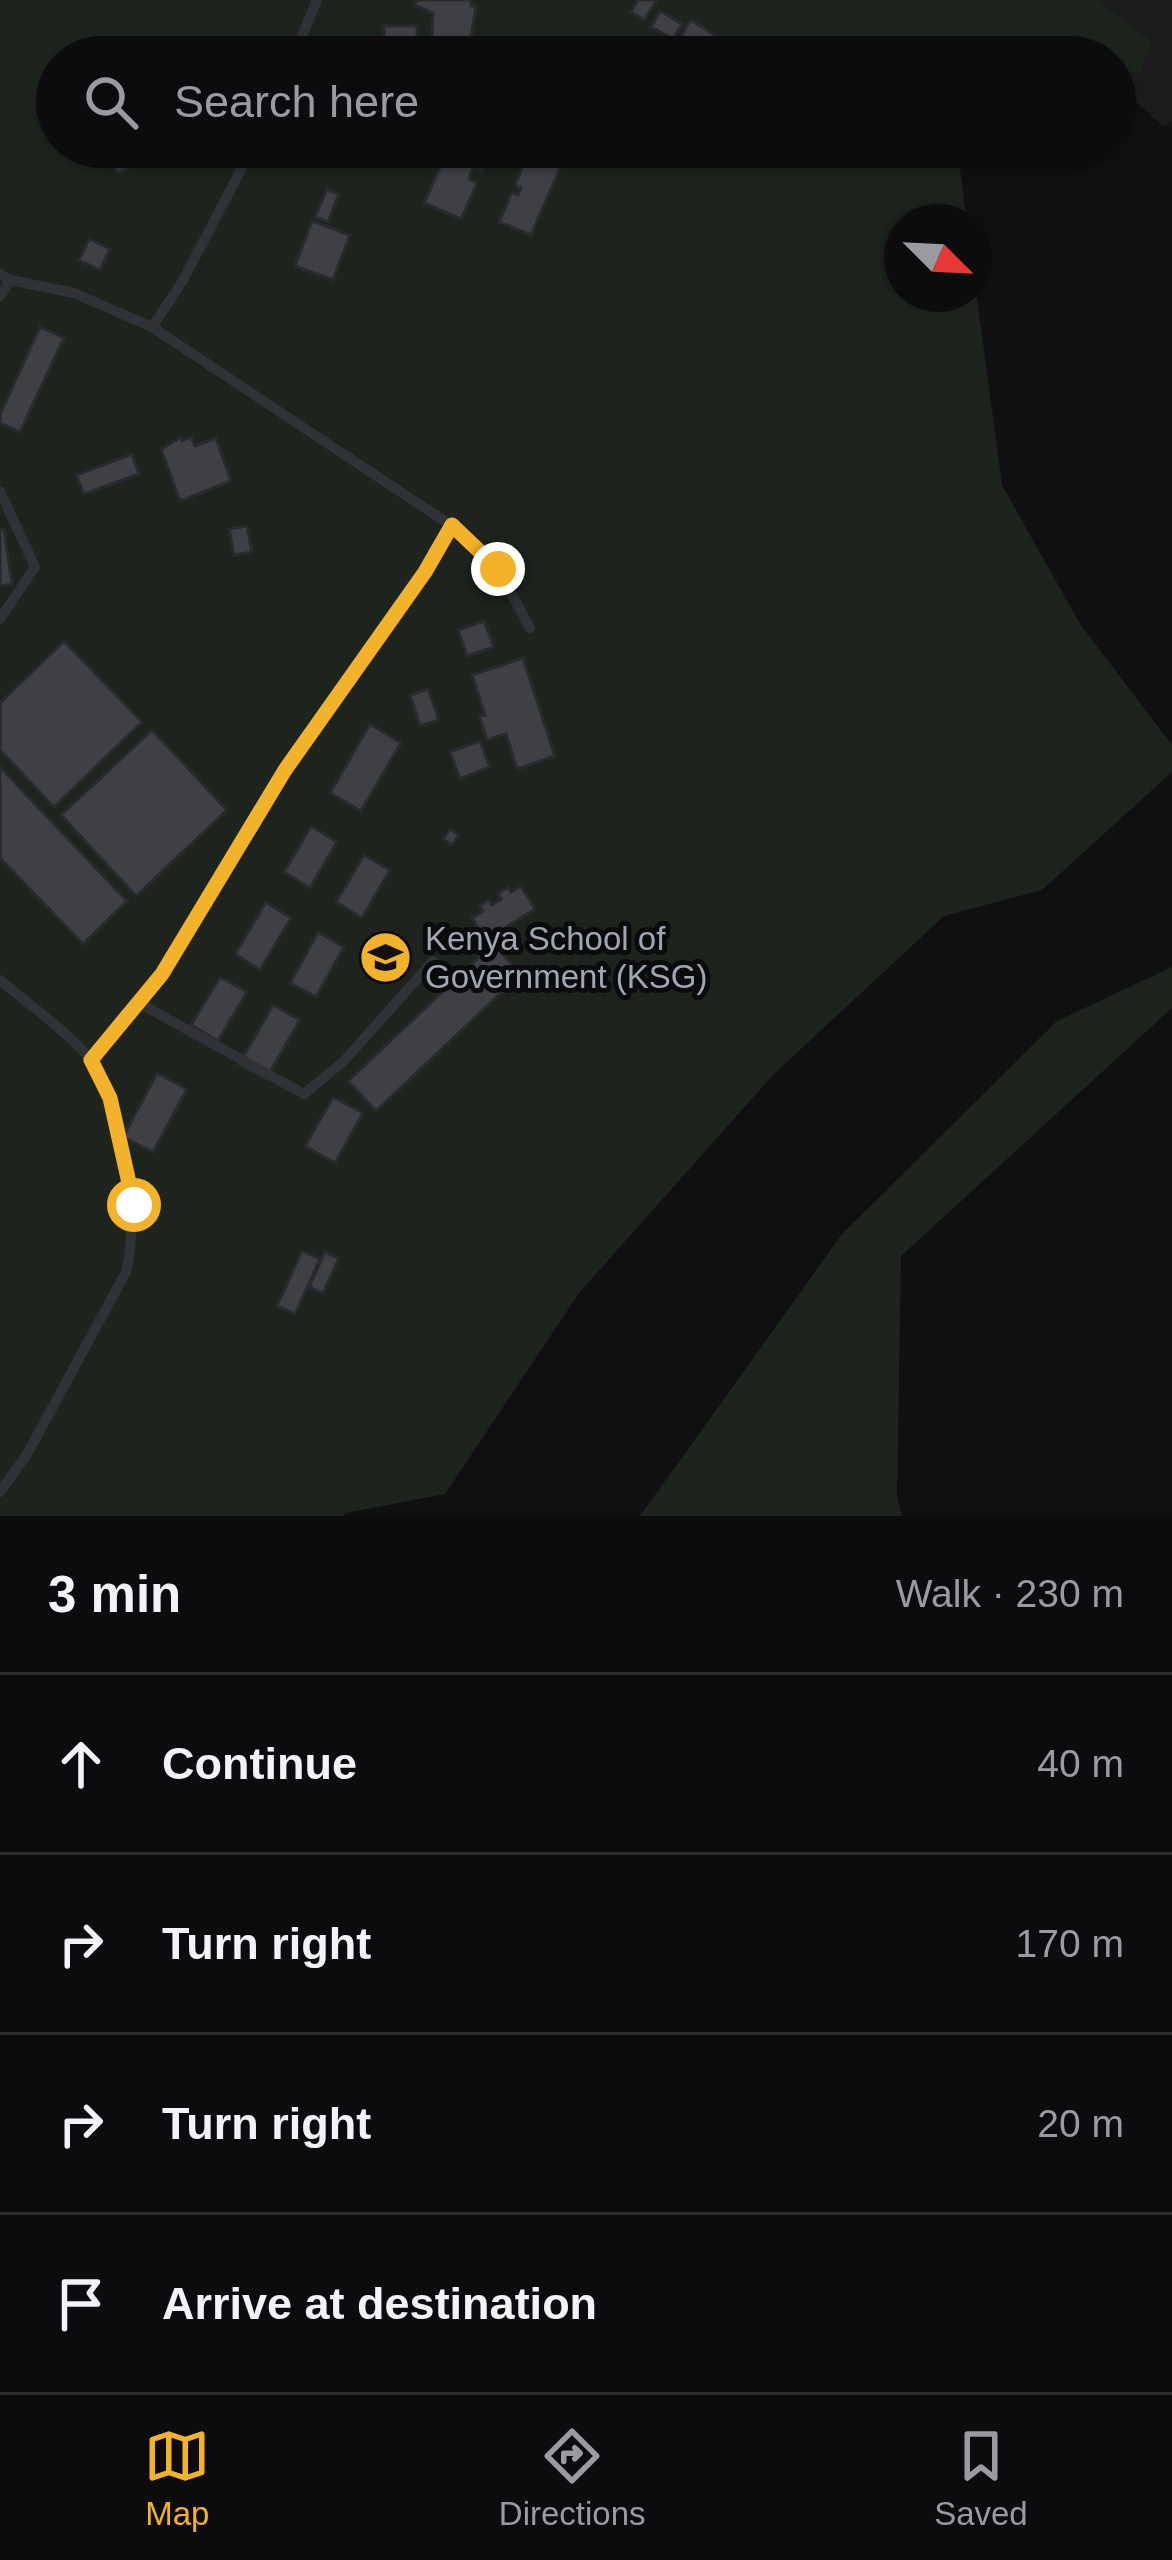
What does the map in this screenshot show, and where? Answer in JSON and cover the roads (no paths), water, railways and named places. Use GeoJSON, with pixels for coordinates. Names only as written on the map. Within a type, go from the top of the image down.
{"type":"FeatureCollection","features":[{"type":"Feature","properties":{"kind":"lane"},"geometry":{"type":"LineString","coordinates":[[301,36],[316,0]]}},
{"type":"Feature","properties":{"kind":"lane"},"geometry":{"type":"LineString","coordinates":[[152,327],[192,264],[242,168]]}},
{"type":"Feature","properties":{"kind":"lane"},"geometry":{"type":"LineString","coordinates":[[0,296],[5,277],[74,293],[152,327],[452,525],[498,569],[530,628]]}},
{"type":"Feature","properties":{"kind":"lane"},"geometry":{"type":"LineString","coordinates":[[0,490],[35,567],[0,619]]}},
{"type":"Feature","properties":{"kind":"lane"},"geometry":{"type":"LineString","coordinates":[[91,1060],[162,974],[285,770],[425,572],[452,525]]}},
{"type":"Feature","properties":{"kind":"lane"},"geometry":{"type":"LineString","coordinates":[[139,1003],[304,1094],[344,1061],[433,962]]}},
{"type":"Feature","properties":{"kind":"lane"},"geometry":{"type":"LineString","coordinates":[[0,980],[91,1060],[110,1098],[134,1205],[134,1241],[127,1272],[26,1456],[0,1492]]}},
{"type":"Feature","properties":{"kind":"place","name":"Kenya School of Government (KSG)"},"geometry":{"type":"Point","coordinates":[386,957]}}]}
